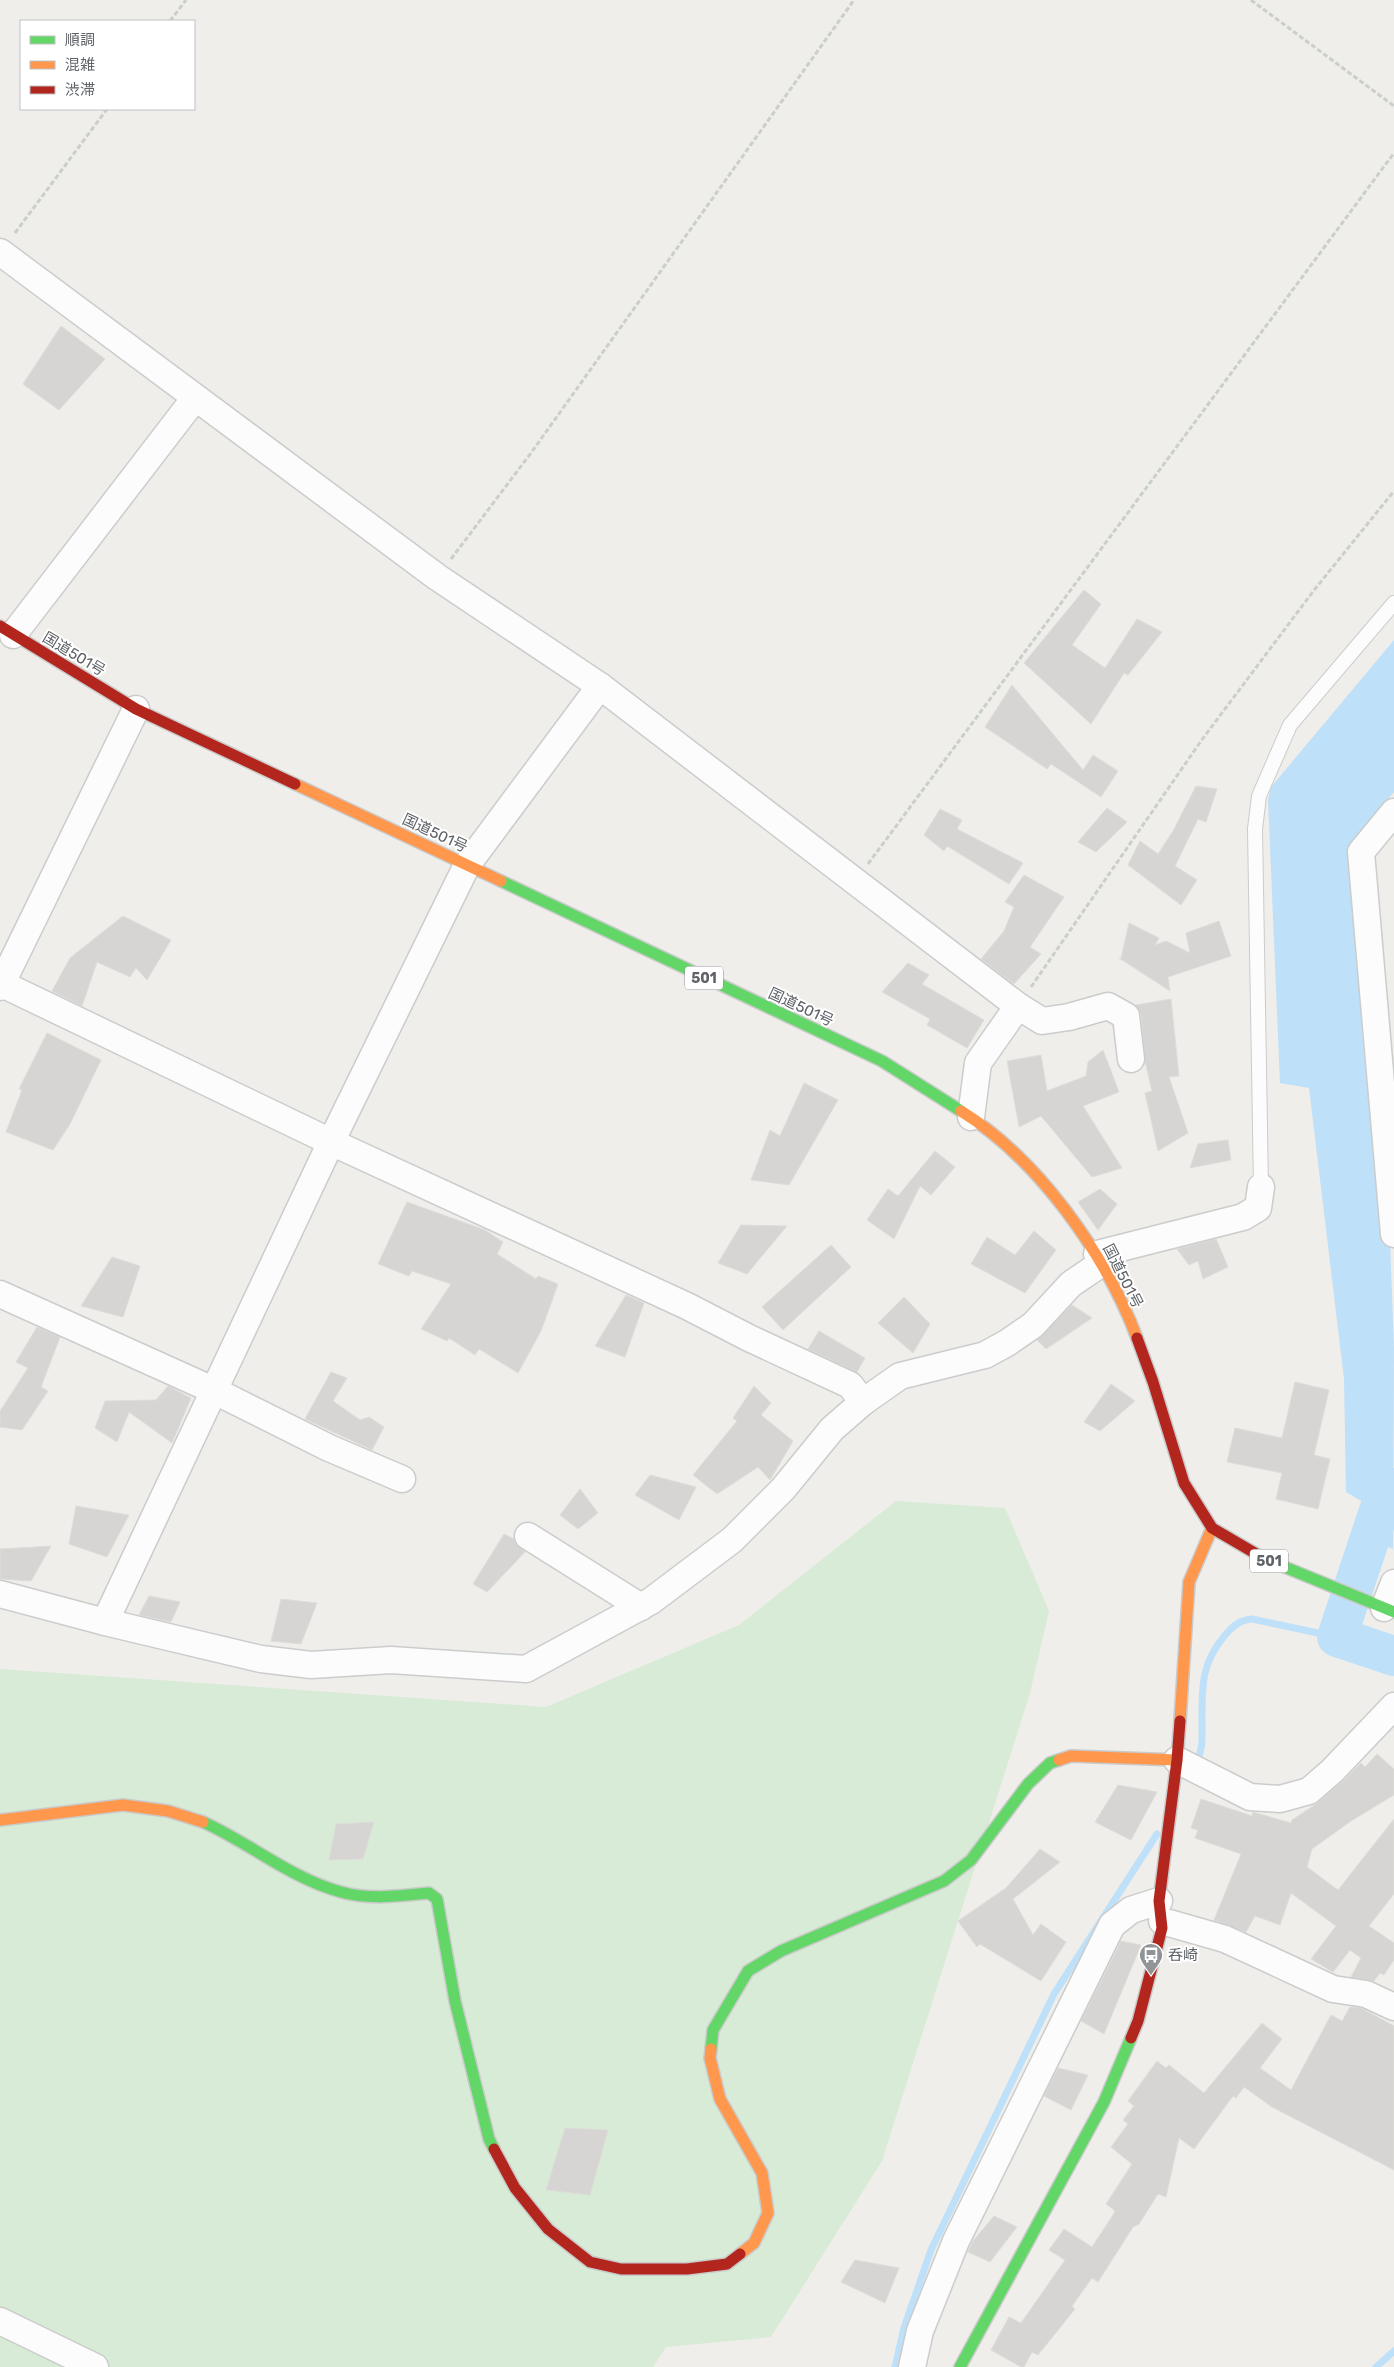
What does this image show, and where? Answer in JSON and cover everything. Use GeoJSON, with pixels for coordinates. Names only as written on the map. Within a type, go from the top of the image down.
{"type":"FeatureCollection","features":[{"type":"Feature","properties":{"kind":"main road","name":"国道501号"},"geometry":{"type":"LineString","coordinates":[[7,631],[136,709],[634,946],[882,1061],[971,1117],[1001,1140],[1052,1194],[1099,1258],[1128,1316],[1150,1374],[1184,1483],[1212,1528],[1260,1557],[1389,1610]]}},
{"type":"Feature","properties":{"kind":"main road"},"geometry":{"type":"LineString","coordinates":[[960,2367],[1104,2102],[1138,2021],[1162,1928],[1160,1911],[1167,1838],[1177,1767],[1189,1582],[1212,1528]]}},
{"type":"Feature","properties":{"kind":"main road"},"geometry":{"type":"LineString","coordinates":[[0,1820],[123,1805],[168,1811],[205,1823],[291,1872],[341,1892],[384,1897],[430,1893],[437,1898],[455,2001],[489,2139],[514,2188],[548,2228],[590,2262],[621,2269],[687,2269],[727,2264],[734,2260],[754,2243],[768,2214],[762,2173],[720,2099],[710,2058],[713,2030],[748,1971],[781,1951],[944,1881],[970,1860],[1028,1784],[1050,1763],[1071,1756],[1177,1767]]}},
{"type":"Feature","properties":{"kind":"street"},"geometry":{"type":"LineString","coordinates":[[0,252],[437,577],[600,686],[1018,1006],[1042,1021],[1069,1017],[1108,1006],[1126,1016],[1131,1059]]}},
{"type":"Feature","properties":{"kind":"street"},"geometry":{"type":"LineString","coordinates":[[7,631],[195,398]]}},
{"type":"Feature","properties":{"kind":"street"},"geometry":{"type":"LineString","coordinates":[[105,1622],[331,1142],[467,865],[600,686]]}},
{"type":"Feature","properties":{"kind":"street"},"geometry":{"type":"LineString","coordinates":[[136,709],[0,985],[331,1142],[687,1306],[749,1338],[850,1385],[863,1402]]}},
{"type":"Feature","properties":{"kind":"street"},"geometry":{"type":"LineString","coordinates":[[1394,812],[1361,852],[1394,1234]]}},
{"type":"Feature","properties":{"kind":"street"},"geometry":{"type":"LineString","coordinates":[[971,1117],[978,1063],[1018,1006]]}},
{"type":"Feature","properties":{"kind":"street"},"geometry":{"type":"LineString","coordinates":[[0,1594],[105,1622],[261,1659],[311,1665],[391,1660],[526,1669],[640,1607],[732,1540],[783,1489],[832,1429],[863,1402],[900,1376],[986,1355],[1032,1325],[1099,1258],[1243,1217],[1258,1208],[1261,1187]]}},
{"type":"Feature","properties":{"kind":"street"},"geometry":{"type":"LineString","coordinates":[[0,1294],[213,1390],[329,1448],[402,1479]]}},
{"type":"Feature","properties":{"kind":"street"},"geometry":{"type":"LineString","coordinates":[[528,1536],[640,1607]]}},
{"type":"Feature","properties":{"kind":"street"},"geometry":{"type":"LineString","coordinates":[[1389,1610],[1394,1583]]}},
{"type":"Feature","properties":{"kind":"street"},"geometry":{"type":"LineString","coordinates":[[1177,1767],[1206,1774],[1250,1797],[1280,1799],[1309,1791],[1394,1706]]}},
{"type":"Feature","properties":{"kind":"street"},"geometry":{"type":"LineString","coordinates":[[912,2367],[920,2331],[956,2241],[1112,1925],[1131,1910],[1160,1911],[1333,1988],[1366,1994],[1394,2007]]}},
{"type":"Feature","properties":{"kind":"street"},"geometry":{"type":"LineString","coordinates":[[0,2321],[96,2367]]}},
{"type":"Feature","properties":{"kind":"lane"},"geometry":{"type":"LineString","coordinates":[[1261,1187],[1254,829],[1259,796],[1290,725],[1394,603]]}},
{"type":"Feature","properties":{"kind":"path"},"geometry":{"type":"LineString","coordinates":[[171,20],[186,0]]}},
{"type":"Feature","properties":{"kind":"path"},"geometry":{"type":"LineString","coordinates":[[437,577],[525,460],[854,0]]}},
{"type":"Feature","properties":{"kind":"path"},"geometry":{"type":"LineString","coordinates":[[1251,0],[1394,106]]}},
{"type":"Feature","properties":{"kind":"path"},"geometry":{"type":"LineString","coordinates":[[0,252],[105,110]]}},
{"type":"Feature","properties":{"kind":"path"},"geometry":{"type":"LineString","coordinates":[[855,882],[1394,152]]}},
{"type":"Feature","properties":{"kind":"path"},"geometry":{"type":"LineString","coordinates":[[1018,1006],[1201,741],[1315,589],[1394,491]]}},
{"type":"Feature","properties":{"kind":"green space"},"geometry":{"type":"Polygon","coordinates":[[[896,1501],[1005,1508],[1049,1611],[1030,1693],[882,2161],[771,2337],[666,2347],[653,2367],[0,2367],[0,1669],[546,1707],[739,1625],[896,1501]]]}},
{"type":"Feature","properties":{"kind":"water"},"geometry":{"type":"Polygon","coordinates":[[[1394,640],[1394,792],[1349,846],[1388,1186],[1394,1348],[1393,1549],[1358,1535],[1368,1505],[1346,1492],[1344,1379],[1309,1088],[1280,1083],[1268,800],[1271,787],[1394,640]]]}},
{"type":"Feature","properties":{"kind":"building"},"geometry":{"type":"Polygon","coordinates":[[[61,326],[105,359],[59,410],[23,384],[61,326]]]}},
{"type":"Feature","properties":{"kind":"building"},"geometry":{"type":"Polygon","coordinates":[[[1084,590],[1101,604],[1072,645],[1105,668],[1137,619],[1162,632],[1128,675],[1124,673],[1091,724],[1024,663],[1084,590]]]}},
{"type":"Feature","properties":{"kind":"building"},"geometry":{"type":"Polygon","coordinates":[[[1012,685],[1083,770],[1093,755],[1118,771],[1101,797],[1051,764],[1047,769],[985,727],[1012,685]]]}},
{"type":"Feature","properties":{"kind":"building"},"geometry":{"type":"Polygon","coordinates":[[[1196,786],[1217,789],[1206,822],[1198,819],[1175,866],[1197,880],[1181,905],[1128,865],[1140,841],[1158,854],[1173,831],[1196,786]]]}},
{"type":"Feature","properties":{"kind":"building"},"geometry":{"type":"Polygon","coordinates":[[[1107,808],[1127,822],[1096,852],[1078,842],[1107,808]]]}},
{"type":"Feature","properties":{"kind":"building"},"geometry":{"type":"Polygon","coordinates":[[[940,809],[962,820],[957,829],[1023,863],[1009,884],[947,846],[944,851],[924,835],[940,809]]]}},
{"type":"Feature","properties":{"kind":"building"},"geometry":{"type":"Polygon","coordinates":[[[1024,875],[1064,897],[1030,947],[1041,954],[1014,984],[981,959],[1004,931],[1014,907],[1005,902],[1024,875]]]}},
{"type":"Feature","properties":{"kind":"building"},"geometry":{"type":"Polygon","coordinates":[[[123,916],[171,940],[147,980],[136,968],[130,977],[97,962],[82,1006],[52,991],[70,958],[123,916]]]}},
{"type":"Feature","properties":{"kind":"building"},"geometry":{"type":"Polygon","coordinates":[[[1219,921],[1231,956],[1168,977],[1170,991],[1119,958],[1121,958],[1129,923],[1159,938],[1155,945],[1166,941],[1190,953],[1186,933],[1219,921]]]}},
{"type":"Feature","properties":{"kind":"building"},"geometry":{"type":"Polygon","coordinates":[[[908,963],[929,975],[922,984],[984,1020],[967,1048],[927,1025],[930,1019],[882,992],[908,963]]]}},
{"type":"Feature","properties":{"kind":"building"},"geometry":{"type":"Polygon","coordinates":[[[1171,999],[1179,1076],[1169,1077],[1188,1133],[1158,1151],[1145,1093],[1152,1091],[1145,1061],[1141,1014],[1136,1005],[1171,999]]]}},
{"type":"Feature","properties":{"kind":"building"},"geometry":{"type":"Polygon","coordinates":[[[47,1033],[101,1060],[70,1124],[53,1150],[6,1132],[22,1090],[19,1089],[47,1033]]]}},
{"type":"Feature","properties":{"kind":"building"},"geometry":{"type":"Polygon","coordinates":[[[1103,1050],[1119,1092],[1083,1106],[1122,1168],[1092,1177],[1041,1116],[1019,1127],[1007,1061],[1041,1055],[1047,1091],[1086,1076],[1088,1062],[1103,1050]]]}},
{"type":"Feature","properties":{"kind":"building"},"geometry":{"type":"Polygon","coordinates":[[[804,1083],[838,1100],[789,1185],[751,1180],[770,1130],[780,1136],[804,1083]]]}},
{"type":"Feature","properties":{"kind":"building"},"geometry":{"type":"Polygon","coordinates":[[[1228,1140],[1231,1160],[1190,1168],[1198,1144],[1228,1140]]]}},
{"type":"Feature","properties":{"kind":"building"},"geometry":{"type":"Polygon","coordinates":[[[935,1151],[955,1167],[931,1195],[920,1186],[894,1239],[867,1220],[888,1189],[898,1196],[935,1151]]]}},
{"type":"Feature","properties":{"kind":"building"},"geometry":{"type":"Polygon","coordinates":[[[1100,1189],[1117,1204],[1098,1230],[1078,1202],[1100,1189]]]}},
{"type":"Feature","properties":{"kind":"building"},"geometry":{"type":"Polygon","coordinates":[[[407,1202],[485,1230],[503,1242],[497,1254],[536,1279],[538,1276],[558,1284],[541,1331],[518,1373],[479,1349],[475,1355],[449,1338],[447,1341],[421,1329],[451,1284],[412,1271],[409,1276],[378,1264],[407,1202]]]}},
{"type":"Feature","properties":{"kind":"building"},"geometry":{"type":"Polygon","coordinates":[[[741,1225],[787,1226],[747,1274],[718,1263],[741,1225]]]}},
{"type":"Feature","properties":{"kind":"building"},"geometry":{"type":"Polygon","coordinates":[[[1034,1231],[1056,1250],[1025,1293],[971,1264],[987,1237],[1015,1255],[1034,1231]]]}},
{"type":"Feature","properties":{"kind":"building"},"geometry":{"type":"Polygon","coordinates":[[[1216,1239],[1228,1267],[1203,1279],[1198,1261],[1189,1265],[1177,1249],[1216,1239]]]}},
{"type":"Feature","properties":{"kind":"building"},"geometry":{"type":"Polygon","coordinates":[[[831,1245],[851,1267],[783,1330],[762,1307],[831,1245]]]}},
{"type":"Feature","properties":{"kind":"building"},"geometry":{"type":"Polygon","coordinates":[[[112,1257],[140,1266],[123,1317],[81,1306],[112,1257]]]}},
{"type":"Feature","properties":{"kind":"building"},"geometry":{"type":"Polygon","coordinates":[[[626,1295],[644,1303],[625,1357],[595,1346],[626,1295]]]}},
{"type":"Feature","properties":{"kind":"building"},"geometry":{"type":"Polygon","coordinates":[[[904,1297],[930,1324],[913,1353],[878,1323],[904,1297]]]}},
{"type":"Feature","properties":{"kind":"building"},"geometry":{"type":"Polygon","coordinates":[[[1072,1305],[1092,1318],[1046,1349],[1037,1340],[1072,1305]]]}},
{"type":"Feature","properties":{"kind":"building"},"geometry":{"type":"Polygon","coordinates":[[[37,1327],[60,1337],[41,1387],[48,1391],[22,1430],[0,1427],[0,1411],[28,1368],[16,1362],[37,1327]]]}},
{"type":"Feature","properties":{"kind":"building"},"geometry":{"type":"Polygon","coordinates":[[[819,1331],[865,1358],[857,1372],[808,1349],[819,1331]]]}},
{"type":"Feature","properties":{"kind":"building"},"geometry":{"type":"Polygon","coordinates":[[[331,1372],[347,1378],[333,1401],[360,1420],[369,1417],[384,1427],[372,1450],[305,1419],[331,1372]]]}},
{"type":"Feature","properties":{"kind":"building"},"geometry":{"type":"Polygon","coordinates":[[[1295,1382],[1329,1390],[1314,1455],[1330,1459],[1318,1509],[1276,1499],[1282,1473],[1227,1462],[1235,1428],[1282,1438],[1295,1382]]]}},
{"type":"Feature","properties":{"kind":"building"},"geometry":{"type":"Polygon","coordinates":[[[1111,1384],[1135,1401],[1100,1431],[1084,1422],[1111,1384]]]}},
{"type":"Feature","properties":{"kind":"building"},"geometry":{"type":"Polygon","coordinates":[[[168,1386],[191,1398],[172,1443],[129,1412],[117,1442],[95,1428],[105,1401],[156,1400],[168,1386]]]}},
{"type":"Feature","properties":{"kind":"building"},"geometry":{"type":"Polygon","coordinates":[[[754,1386],[771,1403],[761,1415],[793,1441],[770,1480],[758,1467],[717,1494],[693,1475],[737,1421],[733,1418],[754,1386]]]}},
{"type":"Feature","properties":{"kind":"building"},"geometry":{"type":"Polygon","coordinates":[[[650,1475],[696,1487],[679,1520],[635,1495],[650,1475]]]}},
{"type":"Feature","properties":{"kind":"building"},"geometry":{"type":"Polygon","coordinates":[[[580,1489],[598,1513],[578,1529],[560,1515],[580,1489]]]}},
{"type":"Feature","properties":{"kind":"building"},"geometry":{"type":"Polygon","coordinates":[[[76,1506],[129,1515],[107,1557],[69,1544],[76,1506]]]}},
{"type":"Feature","properties":{"kind":"building"},"geometry":{"type":"Polygon","coordinates":[[[504,1534],[514,1539],[515,1543],[525,1552],[487,1592],[473,1584],[504,1534]]]}},
{"type":"Feature","properties":{"kind":"building"},"geometry":{"type":"Polygon","coordinates":[[[51,1546],[31,1581],[0,1579],[0,1549],[51,1546]]]}},
{"type":"Feature","properties":{"kind":"building"},"geometry":{"type":"Polygon","coordinates":[[[149,1596],[180,1602],[171,1622],[139,1615],[149,1596]]]}},
{"type":"Feature","properties":{"kind":"building"},"geometry":{"type":"Polygon","coordinates":[[[281,1599],[317,1603],[301,1644],[271,1641],[281,1599]]]}},
{"type":"Feature","properties":{"kind":"building"},"geometry":{"type":"Polygon","coordinates":[[[1377,1754],[1394,1769],[1394,1795],[1351,1821],[1312,1849],[1307,1867],[1338,1890],[1394,1819],[1394,1894],[1369,1926],[1394,1943],[1394,1960],[1384,1975],[1380,1973],[1374,1981],[1351,1977],[1361,1958],[1350,1950],[1333,1972],[1311,1959],[1336,1926],[1291,1893],[1280,1925],[1255,1916],[1246,1932],[1214,1920],[1241,1854],[1195,1838],[1198,1830],[1191,1828],[1201,1799],[1252,1816],[1253,1812],[1291,1823],[1292,1820],[1319,1802],[1361,1763],[1365,1767],[1377,1754]]]}},
{"type":"Feature","properties":{"kind":"building"},"geometry":{"type":"Polygon","coordinates":[[[1118,1785],[1157,1792],[1131,1840],[1095,1822],[1118,1785]]]}},
{"type":"Feature","properties":{"kind":"building"},"geometry":{"type":"Polygon","coordinates":[[[374,1822],[363,1859],[329,1860],[336,1824],[374,1822]]]}},
{"type":"Feature","properties":{"kind":"building"},"geometry":{"type":"Polygon","coordinates":[[[1040,1849],[1060,1862],[1013,1899],[1033,1935],[1041,1924],[1066,1942],[1041,1981],[980,1944],[977,1947],[958,1921],[1006,1888],[1040,1849]]]}},
{"type":"Feature","properties":{"kind":"building"},"geometry":{"type":"Polygon","coordinates":[[[1121,1941],[1141,1945],[1104,2034],[1081,2021],[1121,1941]]]}},
{"type":"Feature","properties":{"kind":"building"},"geometry":{"type":"Polygon","coordinates":[[[1350,2007],[1361,2008],[1394,2026],[1394,2170],[1272,2107],[1244,2087],[1236,2098],[1233,2096],[1194,2149],[1179,2138],[1166,2197],[1158,2194],[1139,2224],[1133,2227],[1098,2282],[1092,2278],[1072,2306],[1075,2309],[1038,2355],[1032,2352],[1024,2367],[1021,2367],[991,2350],[1009,2317],[1021,2323],[1065,2260],[1049,2250],[1064,2229],[1092,2247],[1113,2215],[1115,2211],[1106,2204],[1132,2164],[1111,2147],[1128,2124],[1123,2120],[1134,2106],[1128,2101],[1157,2061],[1166,2068],[1169,2065],[1204,2093],[1262,2023],[1282,2039],[1260,2068],[1291,2090],[1331,2015],[1342,2021],[1350,2007]]]}},
{"type":"Feature","properties":{"kind":"building"},"geometry":{"type":"Polygon","coordinates":[[[1058,2068],[1088,2075],[1071,2110],[1044,2096],[1058,2068]]]}},
{"type":"Feature","properties":{"kind":"building"},"geometry":{"type":"Polygon","coordinates":[[[565,2128],[608,2130],[590,2195],[546,2190],[565,2128]]]}},
{"type":"Feature","properties":{"kind":"building"},"geometry":{"type":"Polygon","coordinates":[[[994,2216],[1017,2227],[990,2262],[968,2252],[973,2241],[994,2216]]]}},
{"type":"Feature","properties":{"kind":"building"},"geometry":{"type":"Polygon","coordinates":[[[855,2260],[899,2268],[885,2303],[841,2282],[855,2260]]]}},
{"type":"Feature","properties":{"kind":"waterway"},"geometry":{"type":"LineString","coordinates":[[1387,1487],[1337,1637],[1394,1656]]}},
{"type":"Feature","properties":{"kind":"waterway"},"geometry":{"type":"LineString","coordinates":[[1196,1763],[1202,1745],[1204,1677],[1211,1656],[1232,1628],[1241,1622],[1252,1619],[1337,1637]]}},
{"type":"Feature","properties":{"kind":"waterway"},"geometry":{"type":"LineString","coordinates":[[895,2367],[904,2328],[931,2250],[1054,1994],[1157,1834]]}},
{"type":"Feature","properties":{"kind":"waterway"},"geometry":{"type":"LineString","coordinates":[[1376,2367],[1394,2351]]}},
{"type":"Feature","properties":{"kind":"traffic: fast"},"geometry":{"type":"LineString","coordinates":[[501,881],[882,1061],[961,1111]]}},
{"type":"Feature","properties":{"kind":"traffic: fast"},"geometry":{"type":"LineString","coordinates":[[1265,1559],[1394,1612]]}},
{"type":"Feature","properties":{"kind":"traffic: fast"},"geometry":{"type":"LineString","coordinates":[[711,2049],[713,2030],[748,1971],[781,1951],[944,1881],[971,1860],[1028,1784],[1050,1763],[1059,1760]]}},
{"type":"Feature","properties":{"kind":"traffic: fast"},"geometry":{"type":"LineString","coordinates":[[203,1822],[287,1869],[322,1886],[362,1896],[374,1897],[429,1893],[437,1899],[455,2001],[489,2139],[494,2149]]}},
{"type":"Feature","properties":{"kind":"traffic: fast"},"geometry":{"type":"LineString","coordinates":[[960,2367],[1104,2102],[1131,2038]]}},
{"type":"Feature","properties":{"kind":"traffic: slow"},"geometry":{"type":"LineString","coordinates":[[295,784],[501,881]]}},
{"type":"Feature","properties":{"kind":"traffic: slow"},"geometry":{"type":"LineString","coordinates":[[961,1111],[989,1131],[1016,1155],[1066,1211],[1088,1241],[1107,1273],[1137,1338]]}},
{"type":"Feature","properties":{"kind":"traffic: slow"},"geometry":{"type":"LineString","coordinates":[[1180,1721],[1189,1582],[1212,1528]]}},
{"type":"Feature","properties":{"kind":"traffic: slow"},"geometry":{"type":"LineString","coordinates":[[1059,1760],[1071,1756],[1177,1760]]}},
{"type":"Feature","properties":{"kind":"traffic: slow"},"geometry":{"type":"LineString","coordinates":[[0,1820],[123,1805],[168,1811],[203,1822]]}},
{"type":"Feature","properties":{"kind":"traffic: slow"},"geometry":{"type":"LineString","coordinates":[[711,2049],[710,2058],[720,2099],[762,2173],[768,2213],[754,2243],[740,2254]]}},
{"type":"Feature","properties":{"kind":"traffic: jam"},"geometry":{"type":"LineString","coordinates":[[0,626],[136,709],[295,784]]}},
{"type":"Feature","properties":{"kind":"traffic: jam"},"geometry":{"type":"LineString","coordinates":[[1137,1338],[1153,1382],[1184,1483],[1212,1528],[1265,1559]]}},
{"type":"Feature","properties":{"kind":"traffic: jam"},"geometry":{"type":"LineString","coordinates":[[1131,2038],[1138,2021],[1162,1928],[1159,1901],[1177,1760],[1180,1721]]}},
{"type":"Feature","properties":{"kind":"traffic: jam"},"geometry":{"type":"LineString","coordinates":[[494,2149],[515,2188],[548,2229],[590,2262],[621,2269],[687,2269],[727,2264],[740,2254]]}},
{"type":"Feature","properties":{"kind":"place","name":"呑崎"},"geometry":{"type":"Point","coordinates":[1151,1976]}}]}
